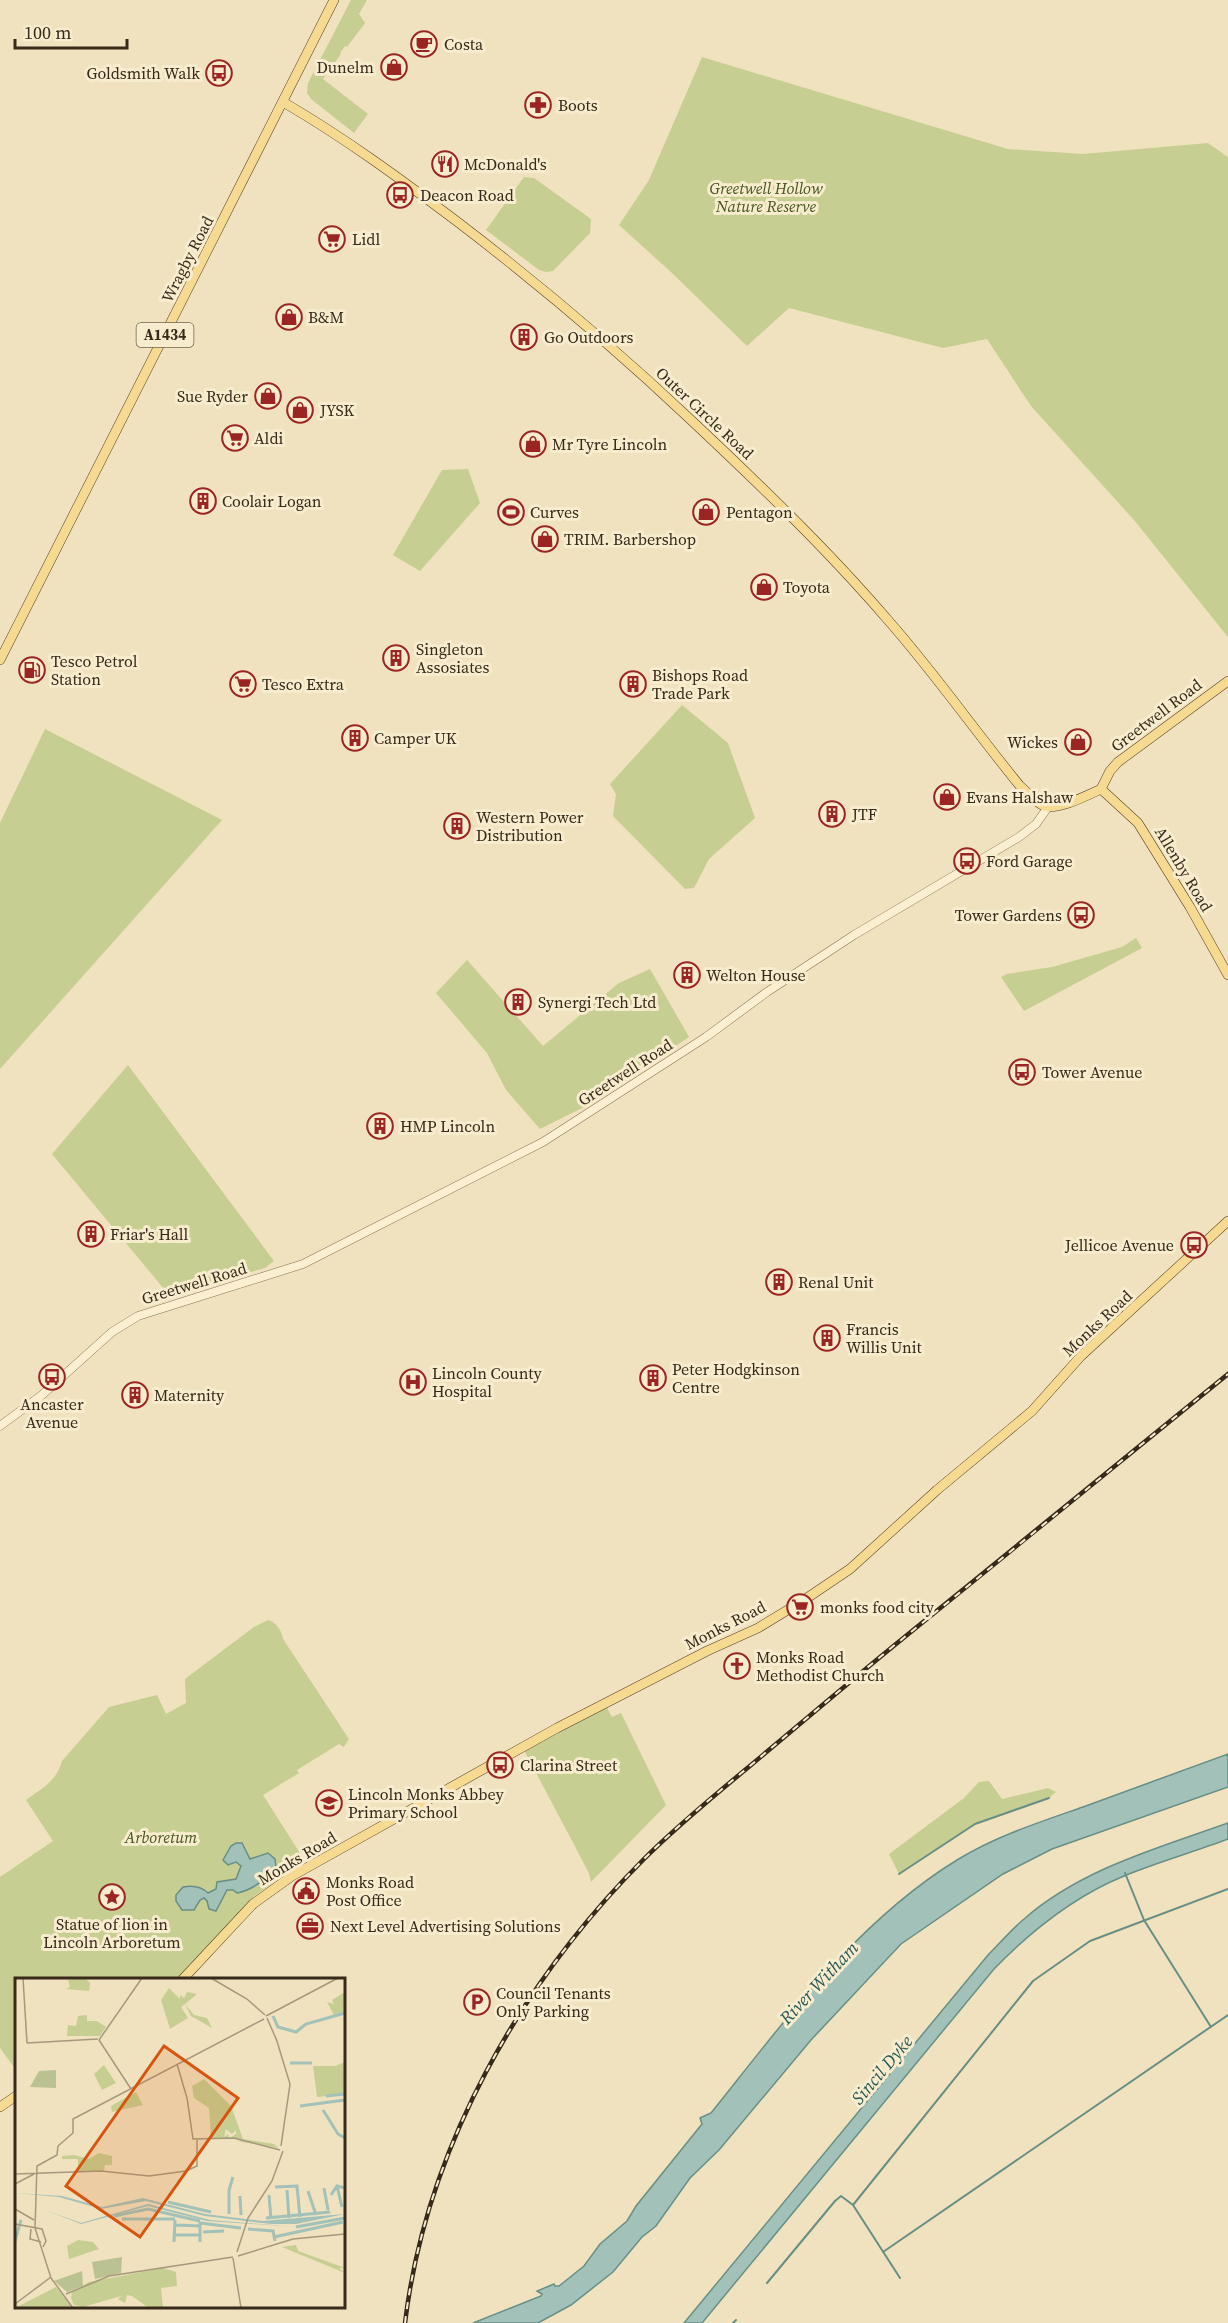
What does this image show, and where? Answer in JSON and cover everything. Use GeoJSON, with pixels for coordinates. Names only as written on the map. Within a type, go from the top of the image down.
{"type":"FeatureCollection","features":[{"type":"Feature","properties":{"kind":"main road","name":"Wragby Road"},"geometry":{"type":"LineString","coordinates":[[0,660],[334,0]]}},
{"type":"Feature","properties":{"kind":"main road","name":"Outer Circle Road"},"geometry":{"type":"LineString","coordinates":[[283,102],[379,163],[448,215],[551,295],[664,394],[755,480],[847,574],[902,636],[1020,786],[1039,803],[1048,807]]}},
{"type":"Feature","properties":{"kind":"main road","name":"Greetwell Road"},"geometry":{"type":"LineString","coordinates":[[1101,789],[1110,771],[1118,762],[1228,681]]}},
{"type":"Feature","properties":{"kind":"main road"},"geometry":{"type":"LineString","coordinates":[[1048,807],[1064,804],[1101,789]]}},
{"type":"Feature","properties":{"kind":"main road","name":"Allenby Road"},"geometry":{"type":"LineString","coordinates":[[1101,789],[1138,823],[1190,907],[1228,975]]}},
{"type":"Feature","properties":{"kind":"main road","name":"Monks Road"},"geometry":{"type":"LineString","coordinates":[[184,1978],[255,1902],[292,1876],[557,1728],[707,1651],[758,1628],[850,1569],[937,1490],[1032,1411],[1081,1356],[1228,1221]]}},
{"type":"Feature","properties":{"kind":"main road"},"geometry":{"type":"LineString","coordinates":[[0,2107],[15,2097]]}},
{"type":"Feature","properties":{"kind":"street","name":"Greetwell Road"},"geometry":{"type":"LineString","coordinates":[[0,1426],[42,1395],[111,1334],[138,1316],[303,1264],[543,1142],[706,1036],[767,992],[854,935],[1019,837],[1036,824],[1048,807]]}},
{"type":"Feature","properties":{"kind":"green space"},"geometry":{"type":"Polygon","coordinates":[[[351,0],[367,0],[359,14],[365,23],[347,47],[345,46],[323,79],[368,114],[354,133],[311,99],[307,93],[308,83],[351,0]]]}},
{"type":"Feature","properties":{"kind":"green space","name":"Greetwell Hollow Nature Reserve"},"geometry":{"type":"Polygon","coordinates":[[[702,57],[1008,149],[1083,154],[1208,143],[1228,157],[1228,637],[1134,520],[1031,406],[987,339],[943,348],[789,308],[747,346],[619,225],[649,180],[702,57]]]}},
{"type":"Feature","properties":{"kind":"green space"},"geometry":{"type":"Polygon","coordinates":[[[524,177],[534,178],[591,219],[590,233],[553,271],[539,270],[486,230],[524,177]]]}},
{"type":"Feature","properties":{"kind":"green space"},"geometry":{"type":"Polygon","coordinates":[[[468,469],[480,503],[420,571],[393,555],[442,470],[468,469]]]}},
{"type":"Feature","properties":{"kind":"green space"},"geometry":{"type":"Polygon","coordinates":[[[682,705],[728,743],[755,818],[709,859],[694,888],[685,889],[613,816],[616,794],[610,784],[682,705]]]}},
{"type":"Feature","properties":{"kind":"green space"},"geometry":{"type":"Polygon","coordinates":[[[45,729],[222,820],[0,1069],[0,823],[45,729]]]}},
{"type":"Feature","properties":{"kind":"green space"},"geometry":{"type":"Polygon","coordinates":[[[1136,938],[1142,948],[1024,1011],[1001,977],[1052,967],[1122,947],[1136,938]]]}},
{"type":"Feature","properties":{"kind":"green space"},"geometry":{"type":"Polygon","coordinates":[[[467,960],[543,1046],[619,983],[650,969],[689,1037],[588,1105],[540,1129],[506,1090],[487,1053],[436,993],[467,960]]]}},
{"type":"Feature","properties":{"kind":"green space"},"geometry":{"type":"Polygon","coordinates":[[[128,1065],[274,1261],[265,1268],[169,1295],[52,1154],[128,1065]]]}},
{"type":"Feature","properties":{"kind":"green space","name":"Arboretum"},"geometry":{"type":"Polygon","coordinates":[[[268,1620],[278,1627],[283,1639],[349,1739],[344,1747],[339,1744],[297,1770],[299,1773],[263,1795],[305,1861],[253,1897],[260,1901],[178,1978],[15,1978],[15,2069],[0,2048],[0,1877],[53,1841],[26,1800],[52,1779],[62,1761],[109,1707],[157,1695],[166,1714],[186,1703],[185,1679],[254,1627],[268,1620]]]}},
{"type":"Feature","properties":{"kind":"green space"},"geometry":{"type":"Polygon","coordinates":[[[606,1706],[612,1717],[621,1713],[666,1805],[591,1882],[589,1873],[524,1750],[606,1706]]]}},
{"type":"Feature","properties":{"kind":"green space"},"geometry":{"type":"Polygon","coordinates":[[[989,1781],[1002,1799],[1048,1788],[1056,1792],[1049,1798],[975,1824],[899,1874],[889,1854],[964,1798],[979,1782],[989,1781]]]}},
{"type":"Feature","properties":{"kind":"water","name":"River Witham"},"geometry":{"type":"Polygon","coordinates":[[[1228,1754],[1228,1787],[1052,1849],[1003,1874],[901,1944],[811,2040],[719,2150],[690,2178],[656,2226],[642,2237],[613,2272],[571,2305],[538,2323],[473,2323],[541,2296],[542,2294],[537,2291],[554,2284],[559,2286],[584,2266],[600,2244],[627,2221],[636,2206],[702,2124],[700,2118],[711,2113],[794,2009],[854,1943],[920,1885],[972,1851],[1003,1837],[1228,1754]]]}},
{"type":"Feature","properties":{"kind":"water"},"geometry":{"type":"Polygon","coordinates":[[[1228,1823],[1228,1839],[1106,1884],[1071,1904],[1023,1942],[994,1969],[702,2323],[684,2323],[988,1955],[1019,1923],[1070,1886],[1095,1873],[1148,1851],[1228,1823]]]}},
{"type":"Feature","properties":{"kind":"water"},"geometry":{"type":"Polygon","coordinates":[[[242,1843],[250,1859],[268,1853],[275,1859],[276,1867],[254,1887],[237,1893],[227,1890],[216,1911],[209,1909],[204,1898],[194,1910],[182,1910],[176,1901],[176,1895],[183,1887],[197,1887],[208,1893],[216,1889],[217,1882],[236,1879],[241,1866],[236,1862],[228,1865],[223,1860],[231,1846],[242,1843]]]}},
{"type":"Feature","properties":{"kind":"waterway"},"geometry":{"type":"LineString","coordinates":[[899,1874],[975,1824],[1049,1798]]}},
{"type":"Feature","properties":{"kind":"waterway"},"geometry":{"type":"LineString","coordinates":[[1125,1873],[1144,1920],[1211,2027]]}},
{"type":"Feature","properties":{"kind":"waterway"},"geometry":{"type":"LineString","coordinates":[[853,2205],[1033,1981],[1090,1941],[1228,1889]]}},
{"type":"Feature","properties":{"kind":"waterway"},"geometry":{"type":"LineString","coordinates":[[883,2252],[1228,2015]]}},
{"type":"Feature","properties":{"kind":"waterway"},"geometry":{"type":"LineString","coordinates":[[767,2283],[841,2196],[853,2205],[900,2278]]}},
{"type":"Feature","properties":{"kind":"waterway"},"geometry":{"type":"LineString","coordinates":[[733,2323],[736,2320]]}},
{"type":"Feature","properties":{"kind":"railway"},"geometry":{"type":"LineString","coordinates":[[405,2323],[416,2258],[434,2194],[457,2132],[486,2072],[520,2014],[558,1959],[599,1907],[657,1846],[710,1799],[1228,1374]]}},
{"type":"Feature","properties":{"kind":"place","name":"Costa"},"geometry":{"type":"Point","coordinates":[424,44]}},
{"type":"Feature","properties":{"kind":"place","name":"Dunelm"},"geometry":{"type":"Point","coordinates":[394,67]}},
{"type":"Feature","properties":{"kind":"place","name":"Goldsmith Walk"},"geometry":{"type":"Point","coordinates":[219,73]}},
{"type":"Feature","properties":{"kind":"place","name":"Boots"},"geometry":{"type":"Point","coordinates":[538,105]}},
{"type":"Feature","properties":{"kind":"place","name":"McDonald's"},"geometry":{"type":"Point","coordinates":[445,164]}},
{"type":"Feature","properties":{"kind":"place","name":"Deacon Road"},"geometry":{"type":"Point","coordinates":[400,195]}},
{"type":"Feature","properties":{"kind":"place","name":"Lidl"},"geometry":{"type":"Point","coordinates":[332,239]}},
{"type":"Feature","properties":{"kind":"place","name":"B&M"},"geometry":{"type":"Point","coordinates":[289,317]}},
{"type":"Feature","properties":{"kind":"place","name":"Go Outdoors"},"geometry":{"type":"Point","coordinates":[524,337]}},
{"type":"Feature","properties":{"kind":"place","name":"Sue Ryder"},"geometry":{"type":"Point","coordinates":[268,396]}},
{"type":"Feature","properties":{"kind":"place","name":"JYSK"},"geometry":{"type":"Point","coordinates":[300,410]}},
{"type":"Feature","properties":{"kind":"place","name":"Aldi"},"geometry":{"type":"Point","coordinates":[235,438]}},
{"type":"Feature","properties":{"kind":"place","name":"Mr Tyre Lincoln"},"geometry":{"type":"Point","coordinates":[533,444]}},
{"type":"Feature","properties":{"kind":"place","name":"Coolair Logan"},"geometry":{"type":"Point","coordinates":[203,501]}},
{"type":"Feature","properties":{"kind":"place","name":"Curves"},"geometry":{"type":"Point","coordinates":[511,512]}},
{"type":"Feature","properties":{"kind":"place","name":"Pentagon"},"geometry":{"type":"Point","coordinates":[706,512]}},
{"type":"Feature","properties":{"kind":"place","name":"TRIM. Barbershop"},"geometry":{"type":"Point","coordinates":[545,539]}},
{"type":"Feature","properties":{"kind":"place","name":"Toyota"},"geometry":{"type":"Point","coordinates":[764,587]}},
{"type":"Feature","properties":{"kind":"place","name":"Singleton Assosiates"},"geometry":{"type":"Point","coordinates":[396,658]}},
{"type":"Feature","properties":{"kind":"place","name":"Tesco Petrol Station"},"geometry":{"type":"Point","coordinates":[32,670]}},
{"type":"Feature","properties":{"kind":"place","name":"Tesco Extra"},"geometry":{"type":"Point","coordinates":[243,684]}},
{"type":"Feature","properties":{"kind":"place","name":"Bishops Road Trade Park"},"geometry":{"type":"Point","coordinates":[633,684]}},
{"type":"Feature","properties":{"kind":"place","name":"Camper UK"},"geometry":{"type":"Point","coordinates":[355,738]}},
{"type":"Feature","properties":{"kind":"place","name":"Wickes"},"geometry":{"type":"Point","coordinates":[1078,742]}},
{"type":"Feature","properties":{"kind":"place","name":"Evans Halshaw"},"geometry":{"type":"Point","coordinates":[947,797]}},
{"type":"Feature","properties":{"kind":"place","name":"JTF"},"geometry":{"type":"Point","coordinates":[832,814]}},
{"type":"Feature","properties":{"kind":"place","name":"Western Power Distribution"},"geometry":{"type":"Point","coordinates":[457,826]}},
{"type":"Feature","properties":{"kind":"place","name":"Ford Garage"},"geometry":{"type":"Point","coordinates":[967,861]}},
{"type":"Feature","properties":{"kind":"place","name":"Tower Gardens"},"geometry":{"type":"Point","coordinates":[1081,915]}},
{"type":"Feature","properties":{"kind":"place","name":"Welton House"},"geometry":{"type":"Point","coordinates":[687,975]}},
{"type":"Feature","properties":{"kind":"place","name":"Synergi Tech Ltd"},"geometry":{"type":"Point","coordinates":[518,1002]}},
{"type":"Feature","properties":{"kind":"place","name":"Tower Avenue"},"geometry":{"type":"Point","coordinates":[1022,1072]}},
{"type":"Feature","properties":{"kind":"place","name":"HMP Lincoln"},"geometry":{"type":"Point","coordinates":[380,1126]}},
{"type":"Feature","properties":{"kind":"place","name":"Friar's Hall"},"geometry":{"type":"Point","coordinates":[91,1234]}},
{"type":"Feature","properties":{"kind":"place","name":"Jellicoe Avenue"},"geometry":{"type":"Point","coordinates":[1194,1245]}},
{"type":"Feature","properties":{"kind":"place","name":"Renal Unit"},"geometry":{"type":"Point","coordinates":[779,1282]}},
{"type":"Feature","properties":{"kind":"place","name":"Francis Willis Unit"},"geometry":{"type":"Point","coordinates":[827,1338]}},
{"type":"Feature","properties":{"kind":"place","name":"Ancaster Avenue"},"geometry":{"type":"Point","coordinates":[52,1377]}},
{"type":"Feature","properties":{"kind":"place","name":"Peter Hodgkinson Centre"},"geometry":{"type":"Point","coordinates":[653,1378]}},
{"type":"Feature","properties":{"kind":"place","name":"Lincoln County Hospital"},"geometry":{"type":"Point","coordinates":[413,1382]}},
{"type":"Feature","properties":{"kind":"place","name":"Maternity"},"geometry":{"type":"Point","coordinates":[135,1395]}},
{"type":"Feature","properties":{"kind":"place","name":"monks food city"},"geometry":{"type":"Point","coordinates":[800,1607]}},
{"type":"Feature","properties":{"kind":"place","name":"Monks Road Methodist Church"},"geometry":{"type":"Point","coordinates":[737,1666]}},
{"type":"Feature","properties":{"kind":"place","name":"Clarina Street"},"geometry":{"type":"Point","coordinates":[500,1765]}},
{"type":"Feature","properties":{"kind":"place","name":"Lincoln Monks Abbey Primary School"},"geometry":{"type":"Point","coordinates":[329,1803]}},
{"type":"Feature","properties":{"kind":"place","name":"Monks Road Post Office"},"geometry":{"type":"Point","coordinates":[306,1891]}},
{"type":"Feature","properties":{"kind":"place","name":"Statue of lion in Lincoln Arboretum"},"geometry":{"type":"Point","coordinates":[112,1897]}},
{"type":"Feature","properties":{"kind":"place","name":"Next Level Advertising Solutions"},"geometry":{"type":"Point","coordinates":[310,1926]}},
{"type":"Feature","properties":{"kind":"place","name":"Council Tenants Only Parking"},"geometry":{"type":"Point","coordinates":[477,2002]}},
{"type":"Feature","properties":{"kind":"water label","name":"Sincil Dyke"},"geometry":{"type":"Point","coordinates":[882,2070]}}]}
